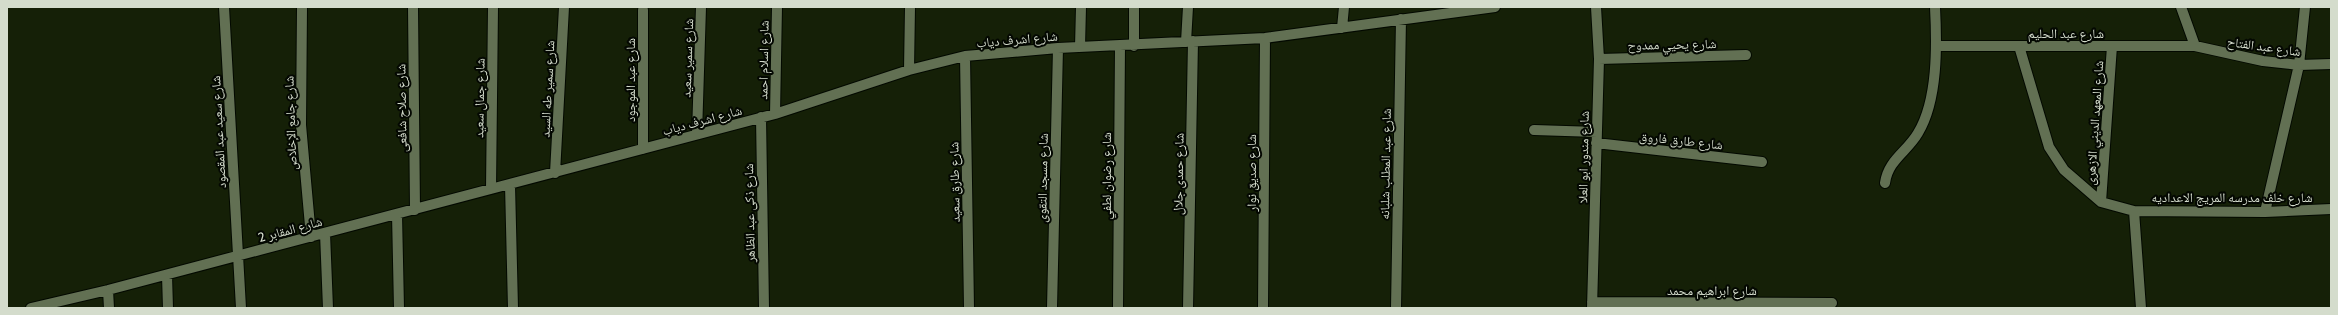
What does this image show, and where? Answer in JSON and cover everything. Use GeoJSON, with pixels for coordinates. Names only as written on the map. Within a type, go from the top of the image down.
{"type":"FeatureCollection","features":[{"type":"Feature","properties":{"kind":"street","name":"شارع سعيد عبد المقصود"},"geometry":{"type":"LineString","coordinates":[[224,7],[241,308]]}},
{"type":"Feature","properties":{"kind":"street","name":"شارع جامع الإخلاص"},"geometry":{"type":"LineString","coordinates":[[302,7],[301,125],[311,237]]}},
{"type":"Feature","properties":{"kind":"street","name":"شارع صلاح شافعى"},"geometry":{"type":"LineString","coordinates":[[413,7],[416,210]]}},
{"type":"Feature","properties":{"kind":"street","name":"شارع جمال سعيد"},"geometry":{"type":"LineString","coordinates":[[491,189],[493,7]]}},
{"type":"Feature","properties":{"kind":"street","name":"شارع سمير طه السيد"},"geometry":{"type":"LineString","coordinates":[[555,173],[564,7]]}},
{"type":"Feature","properties":{"kind":"street","name":"شارع سمير سعيد"},"geometry":{"type":"LineString","coordinates":[[697,134],[701,7]]}},
{"type":"Feature","properties":{"kind":"street","name":"شارع اسلام احمد"},"geometry":{"type":"LineString","coordinates":[[775,114],[777,7]]}},
{"type":"Feature","properties":{"kind":"street"},"geometry":{"type":"LineString","coordinates":[[908,70],[910,7]]}},
{"type":"Feature","properties":{"kind":"street"},"geometry":{"type":"LineString","coordinates":[[1080,47],[1081,7]]}},
{"type":"Feature","properties":{"kind":"street"},"geometry":{"type":"LineString","coordinates":[[1134,7],[1134,46]]}},
{"type":"Feature","properties":{"kind":"street","name":"شارع حمدى جلال"},"geometry":{"type":"LineString","coordinates":[[1188,7],[1188,308]]}},
{"type":"Feature","properties":{"kind":"street"},"geometry":{"type":"LineString","coordinates":[[1342,28],[1344,7]]}},
{"type":"Feature","properties":{"kind":"street","name":"شارع اشرف دياب"},"geometry":{"type":"LineString","coordinates":[[555,173],[761,118],[908,70],[965,56],[1120,44],[1134,46],[1189,41],[1265,38],[1401,20],[1452,10],[1495,7]]}},
{"type":"Feature","properties":{"kind":"street","name":"شارع مندور ابو العلا"},"geometry":{"type":"LineString","coordinates":[[1592,305],[1599,59],[1596,7]]}},
{"type":"Feature","properties":{"kind":"street"},"geometry":{"type":"LineString","coordinates":[[1885,183],[1886,173],[1892,162],[1918,133],[1927,110],[1937,46],[1935,7]]}},
{"type":"Feature","properties":{"kind":"street"},"geometry":{"type":"LineString","coordinates":[[2181,7],[2195,46]]}},
{"type":"Feature","properties":{"kind":"street"},"geometry":{"type":"LineString","coordinates":[[2264,212],[2299,65],[2305,7]]}},
{"type":"Feature","properties":{"kind":"street","name":"شارع عبد الموجود"},"geometry":{"type":"LineString","coordinates":[[643,10],[643,150]]}},
{"type":"Feature","properties":{"kind":"street","name":"شارع عبد المطلب شلبانه"},"geometry":{"type":"LineString","coordinates":[[1396,308],[1401,20]]}},
{"type":"Feature","properties":{"kind":"street","name":"شارع صديق نوار"},"geometry":{"type":"LineString","coordinates":[[1263,308],[1265,38]]}},
{"type":"Feature","properties":{"kind":"street","name":"شارع رضوان لطفي"},"geometry":{"type":"LineString","coordinates":[[1118,308],[1120,44]]}},
{"type":"Feature","properties":{"kind":"street","name":"شارع عبد الحليم"},"geometry":{"type":"LineString","coordinates":[[1937,46],[2195,46]]}},
{"type":"Feature","properties":{"kind":"street"},"geometry":{"type":"LineString","coordinates":[[2019,46],[2049,147],[2064,170],[2101,202]]}},
{"type":"Feature","properties":{"kind":"street","name":"شارع المعهد الديني الازهرى"},"geometry":{"type":"LineString","coordinates":[[2101,202],[2112,46]]}},
{"type":"Feature","properties":{"kind":"street","name":"شارع عبد الفتاح"},"geometry":{"type":"LineString","coordinates":[[2195,46],[2221,54],[2299,65],[2331,64]]}},
{"type":"Feature","properties":{"kind":"street","name":"شارع مسجد التقوى"},"geometry":{"type":"LineString","coordinates":[[1052,308],[1058,48]]}},
{"type":"Feature","properties":{"kind":"street","name":"شارع يحيي ممدوح"},"geometry":{"type":"LineString","coordinates":[[1599,59],[1746,55]]}},
{"type":"Feature","properties":{"kind":"street","name":"شارع طارق سعيد"},"geometry":{"type":"LineString","coordinates":[[965,56],[970,308]]}},
{"type":"Feature","properties":{"kind":"street","name":"شارع ذكى عبد الظاهر"},"geometry":{"type":"LineString","coordinates":[[761,118],[764,308]]}},
{"type":"Feature","properties":{"kind":"street"},"geometry":{"type":"LineString","coordinates":[[1534,130],[1597,132]]}},
{"type":"Feature","properties":{"kind":"street","name":"شارع طارق فاروق"},"geometry":{"type":"LineString","coordinates":[[1596,143],[1762,162]]}},
{"type":"Feature","properties":{"kind":"street","name":"شارع المقابر 2"},"geometry":{"type":"LineString","coordinates":[[31,308],[167,275],[555,173]]}},
{"type":"Feature","properties":{"kind":"street"},"geometry":{"type":"LineString","coordinates":[[510,184],[513,308]]}},
{"type":"Feature","properties":{"kind":"street","name":"شارع خلف مدرسه المريج الاعداديه"},"geometry":{"type":"LineString","coordinates":[[2101,202],[2134,211],[2264,212],[2331,209]]}},
{"type":"Feature","properties":{"kind":"street"},"geometry":{"type":"LineString","coordinates":[[2134,211],[2141,308]]}},
{"type":"Feature","properties":{"kind":"street"},"geometry":{"type":"LineString","coordinates":[[397,214],[399,308]]}},
{"type":"Feature","properties":{"kind":"street"},"geometry":{"type":"LineString","coordinates":[[325,233],[328,308]]}},
{"type":"Feature","properties":{"kind":"street"},"geometry":{"type":"LineString","coordinates":[[167,275],[168,308]]}},
{"type":"Feature","properties":{"kind":"street"},"geometry":{"type":"LineString","coordinates":[[108,290],[109,308]]}},
{"type":"Feature","properties":{"kind":"street","name":"شارع ابراهيم محمد"},"geometry":{"type":"LineString","coordinates":[[1592,305],[1832,303]]}}]}
